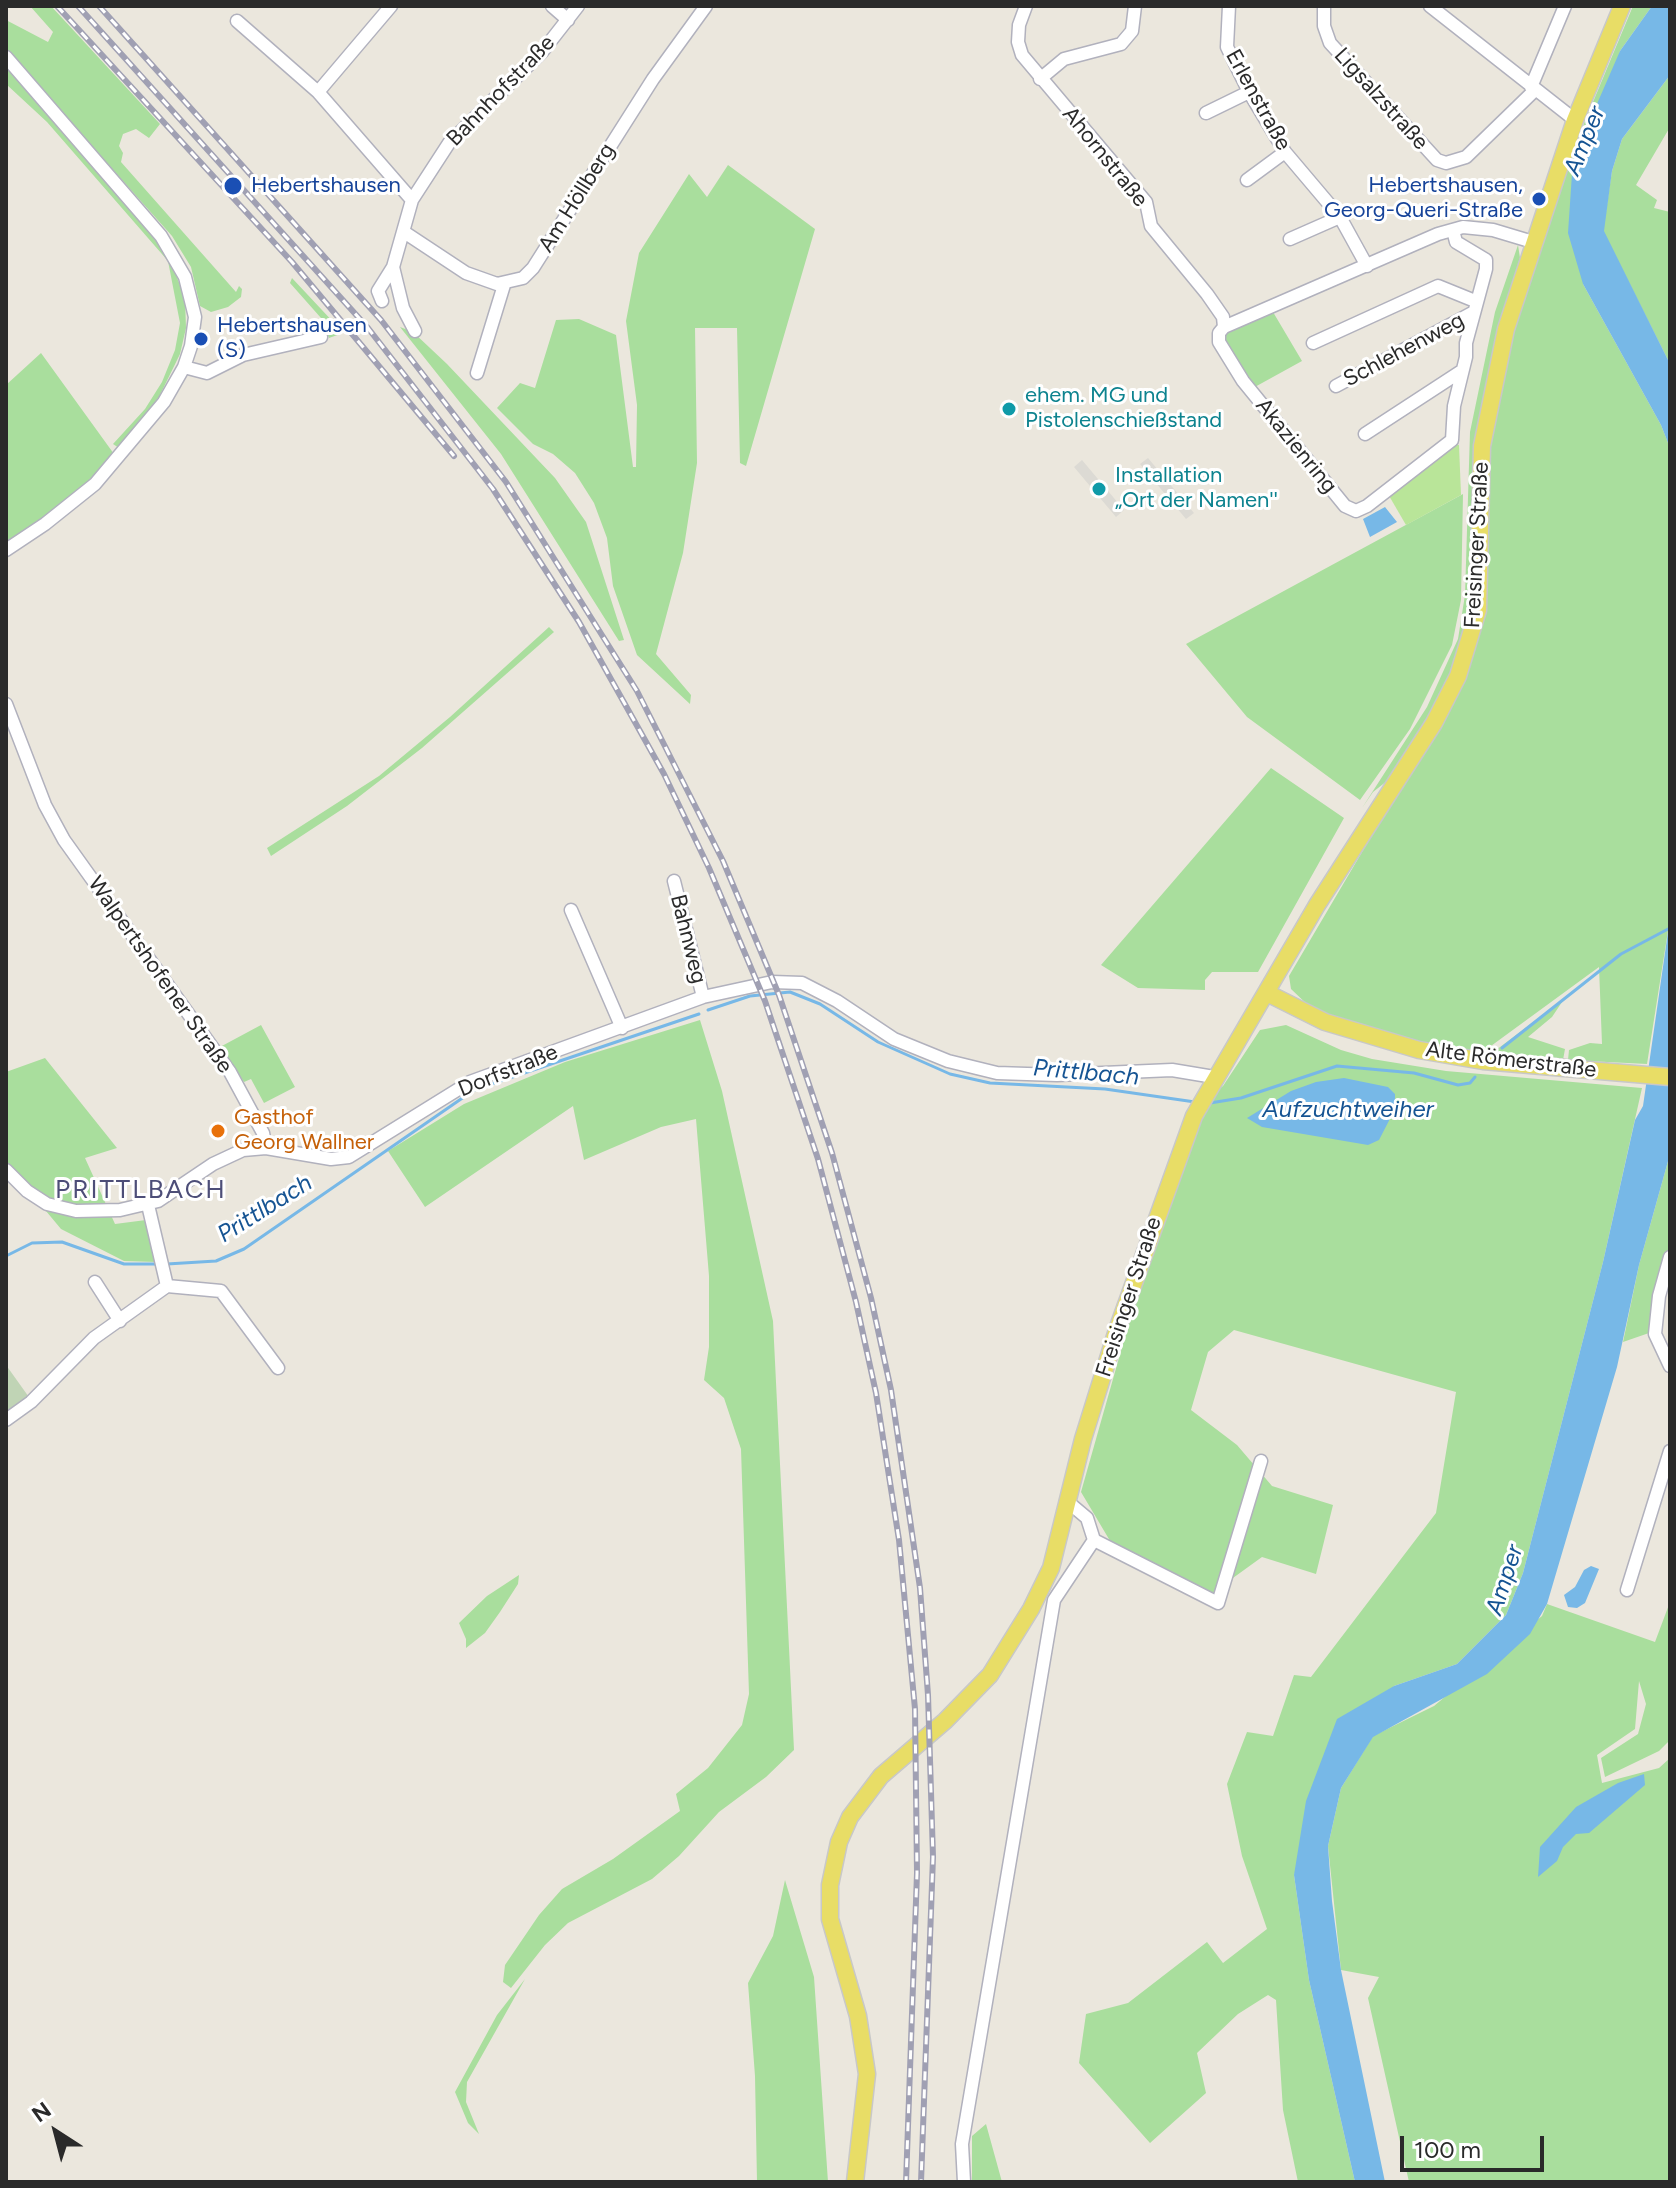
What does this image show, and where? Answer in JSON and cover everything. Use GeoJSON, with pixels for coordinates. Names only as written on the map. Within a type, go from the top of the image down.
{"type":"FeatureCollection","features":[{"type":"Feature","properties":{"kind":"main road","name":"Freisinger Straße"},"geometry":{"type":"LineString","coordinates":[[855,2182],[867,2074],[858,2016],[830,1919],[830,1885],[839,1842],[856,1807],[881,1776],[970,1697],[1011,1646],[1051,1568],[1083,1439],[1117,1330],[1174,1165],[1200,1102],[1348,855],[1434,723],[1468,650],[1478,610],[1480,476],[1488,405],[1511,309],[1533,242],[1575,120],[1622,6]]}},
{"type":"Feature","properties":{"kind":"main road","name":"Alte Römerstraße"},"geometry":{"type":"LineString","coordinates":[[1267,993],[1325,1022],[1419,1050],[1483,1061],[1670,1077]]}},
{"type":"Feature","properties":{"kind":"street"},"geometry":{"type":"LineString","coordinates":[[552,6],[568,20]]}},
{"type":"Feature","properties":{"kind":"street","name":"Bahnhofstraße"},"geometry":{"type":"LineString","coordinates":[[382,301],[378,291],[393,267],[412,200],[449,143],[542,52],[578,6]]}},
{"type":"Feature","properties":{"kind":"street","name":"Am Höllberg"},"geometry":{"type":"LineString","coordinates":[[504,285],[523,278],[533,268],[653,79],[706,6]]}},
{"type":"Feature","properties":{"kind":"street","name":"Ahornstraße"},"geometry":{"type":"LineString","coordinates":[[1026,6],[1019,25],[1018,42],[1022,55],[1146,202],[1151,226],[1207,294],[1223,317],[1224,327]]}},
{"type":"Feature","properties":{"kind":"street"},"geometry":{"type":"LineString","coordinates":[[1040,79],[1064,59],[1121,44],[1132,31],[1135,6]]}},
{"type":"Feature","properties":{"kind":"street","name":"Erlenstraße"},"geometry":{"type":"LineString","coordinates":[[1229,6],[1227,47],[1249,92],[1285,152],[1340,217],[1367,266]]}},
{"type":"Feature","properties":{"kind":"street","name":"Ligsalzstraße"},"geometry":{"type":"LineString","coordinates":[[1324,6],[1324,26],[1330,43],[1437,160],[1446,163],[1466,157],[1533,89],[1565,6]]}},
{"type":"Feature","properties":{"kind":"street"},"geometry":{"type":"LineString","coordinates":[[1430,6],[1575,120]]}},
{"type":"Feature","properties":{"kind":"street"},"geometry":{"type":"LineString","coordinates":[[318,92],[383,9]]}},
{"type":"Feature","properties":{"kind":"street"},"geometry":{"type":"LineString","coordinates":[[237,21],[318,92],[412,200]]}},
{"type":"Feature","properties":{"kind":"street"},"geometry":{"type":"LineString","coordinates":[[6,57],[161,236],[180,265],[195,317],[184,367],[164,402],[95,484],[6,550]]}},
{"type":"Feature","properties":{"kind":"street"},"geometry":{"type":"LineString","coordinates":[[1206,113],[1249,92]]}},
{"type":"Feature","properties":{"kind":"street"},"geometry":{"type":"LineString","coordinates":[[1247,180],[1285,152]]}},
{"type":"Feature","properties":{"kind":"street"},"geometry":{"type":"LineString","coordinates":[[1290,239],[1340,217]]}},
{"type":"Feature","properties":{"kind":"street"},"geometry":{"type":"LineString","coordinates":[[1224,327],[1453,230],[1475,226],[1533,242]]}},
{"type":"Feature","properties":{"kind":"street","name":"Akazienring"},"geometry":{"type":"LineString","coordinates":[[1224,327],[1219,342],[1243,381],[1345,506],[1356,511],[1367,506],[1452,440],[1460,372],[1466,357],[1473,307],[1486,260],[1456,242],[1453,230]]}},
{"type":"Feature","properties":{"kind":"street"},"geometry":{"type":"LineString","coordinates":[[404,232],[466,273],[504,285],[477,373]]}},
{"type":"Feature","properties":{"kind":"street"},"geometry":{"type":"LineString","coordinates":[[393,267],[403,308],[415,331]]}},
{"type":"Feature","properties":{"kind":"street"},"geometry":{"type":"LineString","coordinates":[[1313,343],[1438,286],[1473,307]]}},
{"type":"Feature","properties":{"kind":"street","name":"Schlehenweg"},"geometry":{"type":"LineString","coordinates":[[1336,386],[1384,358],[1396,357],[1473,307]]}},
{"type":"Feature","properties":{"kind":"street"},"geometry":{"type":"LineString","coordinates":[[184,367],[207,373],[243,355],[321,337]]}},
{"type":"Feature","properties":{"kind":"street"},"geometry":{"type":"LineString","coordinates":[[1365,434],[1460,372]]}},
{"type":"Feature","properties":{"kind":"street","name":"Walpertshofener Straße"},"geometry":{"type":"LineString","coordinates":[[6,704],[45,805],[64,840],[230,1072],[263,1133],[266,1148]]}},
{"type":"Feature","properties":{"kind":"street","name":"Bahnweg"},"geometry":{"type":"LineString","coordinates":[[674,881],[708,995]]}},
{"type":"Feature","properties":{"kind":"street"},"geometry":{"type":"LineString","coordinates":[[571,910],[622,1028]]}},
{"type":"Feature","properties":{"kind":"street","name":"Dorfstraße"},"geometry":{"type":"LineString","coordinates":[[6,1170],[27,1191],[64,1209],[120,1210],[148,1205],[224,1157],[266,1148],[331,1159],[349,1157],[470,1082],[708,995],[759,983],[802,983],[837,1001],[894,1039],[933,1056],[997,1073],[1172,1070],[1214,1077]]}},
{"type":"Feature","properties":{"kind":"street"},"geometry":{"type":"LineString","coordinates":[[148,1205],[167,1286]]}},
{"type":"Feature","properties":{"kind":"street"},"geometry":{"type":"LineString","coordinates":[[1670,1257],[1659,1296],[1655,1334],[1670,1366]]}},
{"type":"Feature","properties":{"kind":"street"},"geometry":{"type":"LineString","coordinates":[[95,1282],[120,1321]]}},
{"type":"Feature","properties":{"kind":"street"},"geometry":{"type":"LineString","coordinates":[[6,1420],[31,1402],[94,1338],[167,1286],[221,1291],[278,1368]]}},
{"type":"Feature","properties":{"kind":"street"},"geometry":{"type":"LineString","coordinates":[[1627,1590],[1670,1451]]}},
{"type":"Feature","properties":{"kind":"street"},"geometry":{"type":"LineString","coordinates":[[1068,1502],[1087,1518],[1094,1540],[1218,1603],[1261,1461]]}},
{"type":"Feature","properties":{"kind":"street"},"geometry":{"type":"LineString","coordinates":[[964,2182],[962,2144],[1054,1600],[1094,1540]]}},
{"type":"Feature","properties":{"kind":"green space"},"geometry":{"type":"Polygon","coordinates":[[[30,6],[51,6],[160,124],[149,138],[136,129],[123,134],[119,146],[123,153],[121,162],[236,292],[239,286],[242,289],[241,297],[228,307],[211,312],[200,306],[191,267],[172,236],[6,50],[6,20],[48,42],[53,32],[30,6]]]}},
{"type":"Feature","properties":{"kind":"green space"},"geometry":{"type":"Polygon","coordinates":[[[1633,6],[1652,6],[1620,51],[1583,284],[1661,425],[1670,448],[1670,918],[1647,1064],[1568,1060],[1569,1050],[1590,1043],[1602,1044],[1599,967],[1480,1054],[1420,1044],[1312,1009],[1291,989],[1289,976],[1464,679],[1488,441],[1516,314],[1539,256],[1563,174],[1633,6]]]}},
{"type":"Feature","properties":{"kind":"green space"},"geometry":{"type":"Polygon","coordinates":[[[6,66],[158,240],[171,261],[185,299],[186,328],[180,354],[159,397],[119,448],[113,444],[145,409],[162,382],[175,350],[180,323],[168,261],[47,122],[6,84],[6,66]]]}},
{"type":"Feature","properties":{"kind":"green space"},"geometry":{"type":"Polygon","coordinates":[[[1670,75],[1670,127],[1636,185],[1657,200],[1654,208],[1670,212],[1670,364],[1603,231],[1612,171],[1622,139],[1670,75]]]}},
{"type":"Feature","properties":{"kind":"green space"},"geometry":{"type":"Polygon","coordinates":[[[728,165],[815,229],[746,466],[740,463],[737,328],[695,328],[697,463],[683,553],[656,654],[691,695],[690,704],[637,655],[613,586],[607,538],[594,503],[575,473],[553,454],[533,444],[497,408],[520,383],[535,388],[556,320],[579,319],[616,335],[633,467],[636,467],[637,405],[626,321],[639,253],[689,174],[707,197],[728,165]]]}},
{"type":"Feature","properties":{"kind":"green space"},"geometry":{"type":"Polygon","coordinates":[[[1518,245],[1520,258],[1496,341],[1469,628],[1444,693],[1392,777],[1373,792],[1362,808],[1427,707],[1458,639],[1465,595],[1470,432],[1495,312],[1518,245]]]}},
{"type":"Feature","properties":{"kind":"green space"},"geometry":{"type":"Polygon","coordinates":[[[292,278],[343,333],[329,338],[321,318],[290,283],[292,278]]]}},
{"type":"Feature","properties":{"kind":"green space"},"geometry":{"type":"Polygon","coordinates":[[[1273,312],[1302,361],[1253,388],[1223,341],[1225,333],[1273,312]]]}},
{"type":"Feature","properties":{"kind":"green space"},"geometry":{"type":"Polygon","coordinates":[[[400,327],[413,332],[447,364],[555,478],[586,522],[624,640],[619,641],[501,454],[400,327]]]}},
{"type":"Feature","properties":{"kind":"green space"},"geometry":{"type":"Polygon","coordinates":[[[41,353],[114,454],[68,502],[6,546],[6,385],[41,353]]]}},
{"type":"Feature","properties":{"kind":"green space"},"geometry":{"type":"Polygon","coordinates":[[[1453,444],[1459,445],[1461,495],[1406,525],[1388,494],[1453,444]]]}},
{"type":"Feature","properties":{"kind":"green space"},"geometry":{"type":"Polygon","coordinates":[[[1463,494],[1461,600],[1452,645],[1410,729],[1360,800],[1247,717],[1186,644],[1463,494]]]}},
{"type":"Feature","properties":{"kind":"green space"},"geometry":{"type":"Polygon","coordinates":[[[549,627],[554,632],[422,748],[347,806],[271,856],[267,848],[379,776],[450,717],[549,627]]]}},
{"type":"Feature","properties":{"kind":"green space"},"geometry":{"type":"Polygon","coordinates":[[[1271,768],[1344,818],[1258,972],[1212,972],[1205,980],[1205,990],[1138,988],[1101,965],[1271,768]]]}},
{"type":"Feature","properties":{"kind":"green space"},"geometry":{"type":"Polygon","coordinates":[[[1564,999],[1552,1017],[1528,1037],[1565,1049],[1563,1060],[1488,1056],[1564,999]]]}},
{"type":"Feature","properties":{"kind":"green space"},"geometry":{"type":"Polygon","coordinates":[[[700,1020],[722,1091],[773,1321],[794,1750],[766,1777],[719,1812],[679,1856],[652,1879],[568,1923],[545,1945],[511,1988],[503,1982],[505,1965],[539,1915],[562,1889],[613,1859],[680,1811],[676,1794],[708,1768],[742,1725],[749,1694],[741,1449],[724,1398],[704,1380],[709,1347],[709,1276],[696,1119],[661,1127],[584,1160],[573,1106],[425,1207],[388,1151],[464,1104],[565,1062],[700,1020]]]}},
{"type":"Feature","properties":{"kind":"green space"},"geometry":{"type":"Polygon","coordinates":[[[261,1025],[295,1087],[264,1103],[251,1079],[244,1082],[220,1047],[261,1025]]]}},
{"type":"Feature","properties":{"kind":"green space"},"geometry":{"type":"Polygon","coordinates":[[[1286,1025],[1341,1050],[1372,1059],[1446,1071],[1642,1088],[1603,1262],[1523,1573],[1506,1615],[1457,1664],[1394,1686],[1294,1875],[1309,1980],[1355,2182],[1298,2182],[1283,2110],[1276,2000],[1268,1995],[1238,2014],[1197,2053],[1206,2093],[1150,2143],[1079,2063],[1086,2014],[1128,2003],[1207,1942],[1223,1963],[1267,1929],[1242,1856],[1227,1784],[1247,1732],[1273,1736],[1294,1675],[1311,1677],[1436,1513],[1456,1392],[1234,1330],[1208,1352],[1191,1410],[1237,1445],[1272,1486],[1333,1505],[1316,1574],[1262,1557],[1226,1583],[1225,1600],[1196,1599],[1122,1561],[1081,1492],[1149,1252],[1200,1118],[1214,1092],[1223,1086],[1260,1030],[1286,1025]]]}},
{"type":"Feature","properties":{"kind":"green space"},"geometry":{"type":"Polygon","coordinates":[[[45,1058],[117,1148],[85,1158],[115,1224],[146,1220],[157,1262],[124,1261],[61,1229],[6,1163],[6,1072],[45,1058]]]}},
{"type":"Feature","properties":{"kind":"green space"},"geometry":{"type":"Polygon","coordinates":[[[1670,1154],[1670,1245],[1653,1295],[1649,1333],[1623,1342],[1639,1265],[1670,1154]]]}},
{"type":"Feature","properties":{"kind":"green space"},"geometry":{"type":"Polygon","coordinates":[[[6,1365],[31,1400],[6,1418],[6,1365]]]}},
{"type":"Feature","properties":{"kind":"green space"},"geometry":{"type":"Polygon","coordinates":[[[519,1575],[518,1584],[485,1633],[466,1648],[466,1639],[459,1623],[487,1596],[519,1575]]]}},
{"type":"Feature","properties":{"kind":"green space"},"geometry":{"type":"Polygon","coordinates":[[[1670,1602],[1670,1740],[1659,1751],[1605,1777],[1601,1758],[1638,1734],[1646,1704],[1639,1681],[1635,1729],[1597,1755],[1602,1783],[1659,1768],[1670,1758],[1670,2182],[1409,2182],[1368,1998],[1379,1977],[1341,1970],[1328,1846],[1341,1788],[1373,1736],[1434,1706],[1542,1616],[1547,1604],[1655,1642],[1670,1602]]]}},
{"type":"Feature","properties":{"kind":"green space"},"geometry":{"type":"Polygon","coordinates":[[[785,1880],[814,1977],[828,2182],[757,2182],[755,2076],[748,1983],[773,1936],[785,1880]]]}},
{"type":"Feature","properties":{"kind":"green space"},"geometry":{"type":"Polygon","coordinates":[[[525,1979],[467,2082],[466,2102],[479,2134],[468,2123],[455,2092],[497,2015],[525,1979]]]}},
{"type":"Feature","properties":{"kind":"green space"},"geometry":{"type":"Polygon","coordinates":[[[986,2124],[1002,2182],[972,2182],[972,2136],[986,2124]]]}},
{"type":"Feature","properties":{"kind":"shaded area"},"geometry":{"type":"Polygon","coordinates":[[[1148,458],[1194,513],[1186,519],[1140,464],[1148,458]]]}},
{"type":"Feature","properties":{"kind":"shaded area"},"geometry":{"type":"Polygon","coordinates":[[[1082,460],[1124,510],[1116,517],[1074,467],[1082,460]]]}},
{"type":"Feature","properties":{"kind":"water","name":"Amper"},"geometry":{"type":"Polygon","coordinates":[[[1652,6],[1670,6],[1670,75],[1622,139],[1612,171],[1604,231],[1670,364],[1670,448],[1661,425],[1583,284],[1568,233],[1573,159],[1620,51],[1652,6]]]}},
{"type":"Feature","properties":{"kind":"water"},"geometry":{"type":"Polygon","coordinates":[[[1385,507],[1397,522],[1370,537],[1363,519],[1385,507]]]}},
{"type":"Feature","properties":{"kind":"water"},"geometry":{"type":"Polygon","coordinates":[[[1670,918],[1670,1154],[1639,1265],[1617,1367],[1547,1604],[1530,1634],[1487,1674],[1373,1737],[1341,1788],[1328,1846],[1332,1901],[1341,1970],[1385,2182],[1355,2182],[1309,1980],[1294,1875],[1306,1801],[1337,1719],[1394,1686],[1457,1664],[1506,1615],[1523,1573],[1603,1262],[1635,1120],[1643,1106],[1670,918]]]}},
{"type":"Feature","properties":{"kind":"water","name":"Aufzuchtweiher"},"geometry":{"type":"Polygon","coordinates":[[[1344,1078],[1388,1087],[1395,1094],[1395,1109],[1379,1140],[1368,1145],[1262,1127],[1247,1118],[1291,1091],[1316,1082],[1344,1078]]]}},
{"type":"Feature","properties":{"kind":"water"},"geometry":{"type":"Polygon","coordinates":[[[1591,1566],[1599,1569],[1585,1603],[1577,1608],[1568,1607],[1564,1595],[1575,1587],[1584,1570],[1591,1566]]]}},
{"type":"Feature","properties":{"kind":"water"},"geometry":{"type":"Polygon","coordinates":[[[1644,1774],[1645,1785],[1589,1833],[1576,1834],[1563,1847],[1557,1861],[1538,1877],[1540,1847],[1576,1807],[1618,1783],[1644,1774]]]}},
{"type":"Feature","properties":{"kind":"waterway","name":"Prittlbach"},"geometry":{"type":"LineString","coordinates":[[1502,1048],[1621,954],[1670,928]]}},
{"type":"Feature","properties":{"kind":"waterway","name":"Prittlbach"},"geometry":{"type":"LineString","coordinates":[[708,1010],[750,996],[790,992],[820,1004],[878,1042],[950,1074],[990,1083],[1105,1089],[1195,1102]]}},
{"type":"Feature","properties":{"kind":"waterway","name":"Prittlbach"},"geometry":{"type":"LineString","coordinates":[[167,1264],[216,1261],[244,1249],[474,1090],[699,1014]]}},
{"type":"Feature","properties":{"kind":"waterway","name":"Prittlbach"},"geometry":{"type":"LineString","coordinates":[[1210,1103],[1241,1098],[1337,1066],[1414,1073],[1458,1085],[1470,1083],[1475,1077]]}},
{"type":"Feature","properties":{"kind":"waterway","name":"Prittlbach"},"geometry":{"type":"LineString","coordinates":[[6,1256],[32,1243],[62,1242],[124,1264],[159,1264]]}},
{"type":"Feature","properties":{"kind":"railway"},"geometry":{"type":"LineString","coordinates":[[57,6],[292,262],[454,456]]}},
{"type":"Feature","properties":{"kind":"railway"},"geometry":{"type":"LineString","coordinates":[[78,6],[368,328],[493,489],[579,622],[664,774],[709,868],[765,1001],[818,1159],[856,1302],[876,1393],[899,1540],[915,1709],[917,1873],[906,2182]]}},
{"type":"Feature","properties":{"kind":"railway"},"geometry":{"type":"LineString","coordinates":[[99,6],[381,320],[506,482],[637,691],[723,861],[779,995],[832,1153],[871,1298],[891,1390],[920,1588],[928,1695],[933,1857],[921,2182]]}},
{"type":"Feature","properties":{"kind":"place","name":"Hebertshausen"},"geometry":{"type":"Point","coordinates":[233,186]}},
{"type":"Feature","properties":{"kind":"place","name":"Hebertshausen, Georg-Queri-Straße"},"geometry":{"type":"Point","coordinates":[1539,199]}},
{"type":"Feature","properties":{"kind":"place","name":"Hebertshausen (S)"},"geometry":{"type":"Point","coordinates":[201,339]}},
{"type":"Feature","properties":{"kind":"place","name":"ehem. MG und Pistolenschießstand"},"geometry":{"type":"Point","coordinates":[1009,409]}},
{"type":"Feature","properties":{"kind":"place","name":"Installation „Ort der Namen''"},"geometry":{"type":"Point","coordinates":[1099,489]}},
{"type":"Feature","properties":{"kind":"place","name":"Gasthof Georg Wallner"},"geometry":{"type":"Point","coordinates":[218,1131]}},
{"type":"Feature","properties":{"kind":"district","name":"PRITTLBACH"},"geometry":{"type":"Point","coordinates":[141,1190]}}]}
